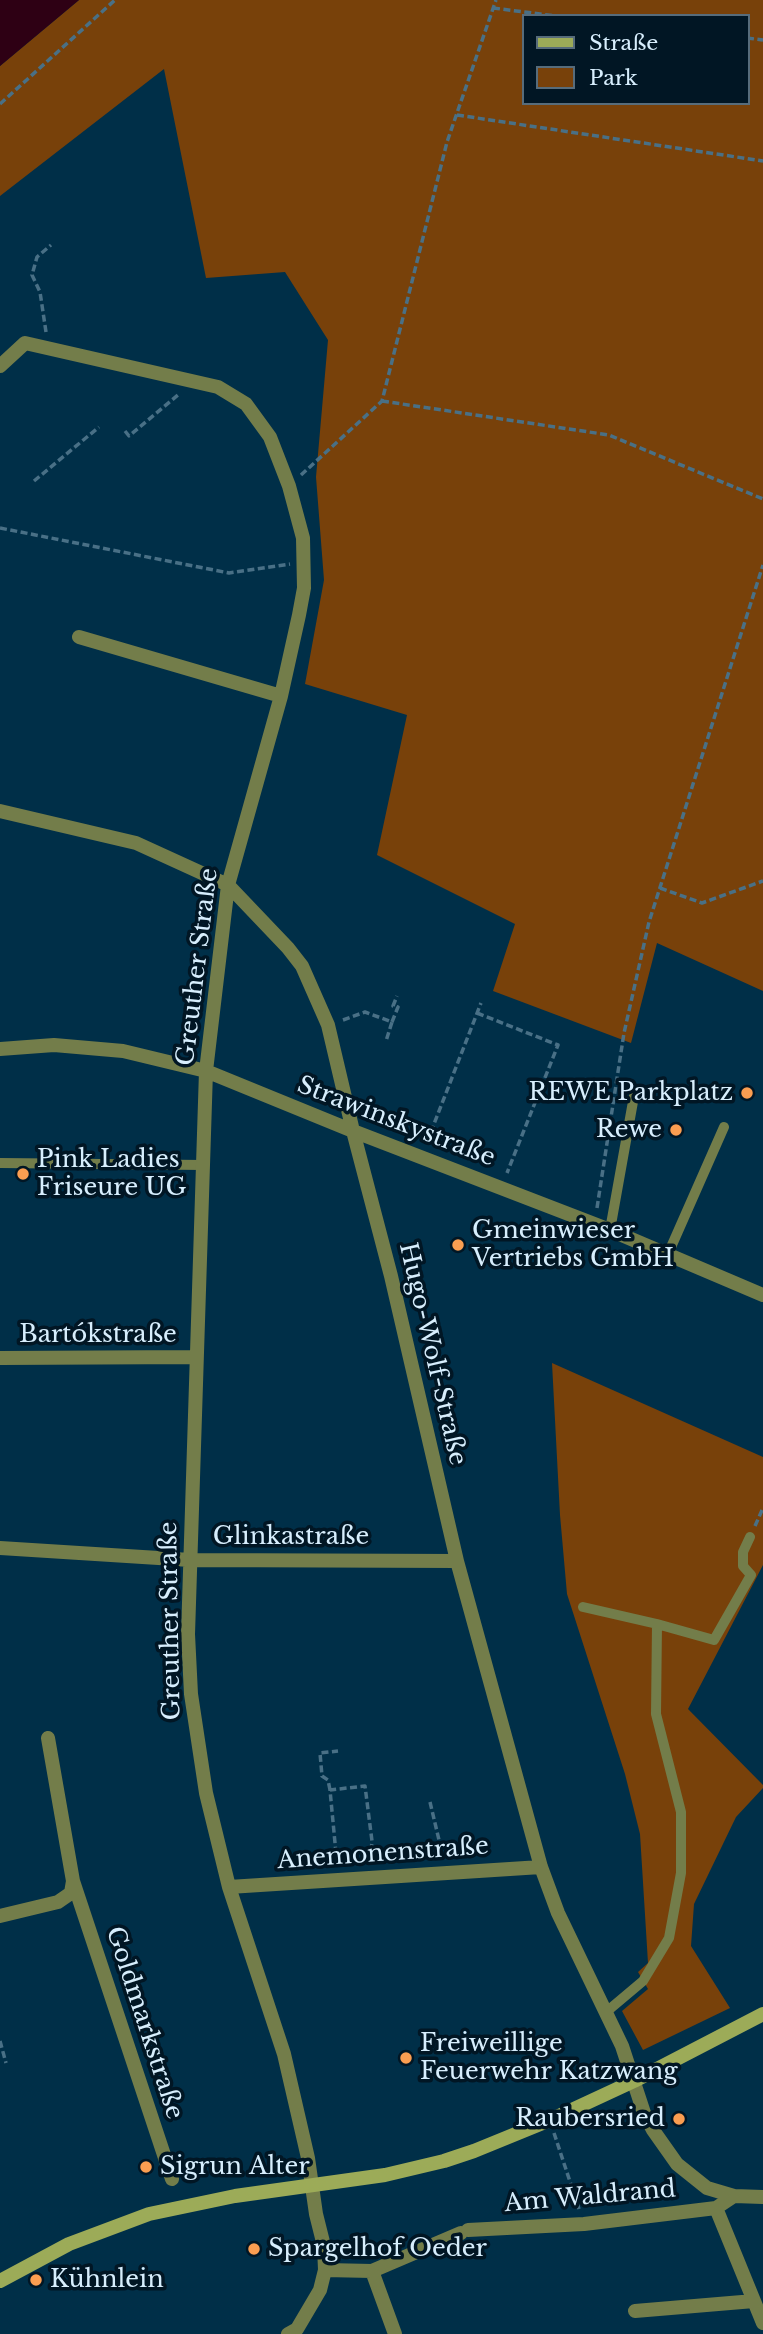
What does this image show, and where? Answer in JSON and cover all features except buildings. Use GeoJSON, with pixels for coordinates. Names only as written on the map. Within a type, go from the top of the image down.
{"type":"FeatureCollection","features":[{"type":"Feature","properties":{"kind":"main road"},"geometry":{"type":"LineString","coordinates":[[0,2281],[69,2244],[149,2214],[235,2196],[385,2175],[444,2161],[505,2140],[634,2081],[763,2014]]}},
{"type":"Feature","properties":{"kind":"street","name":"Greuther Straße"},"geometry":{"type":"LineString","coordinates":[[0,366],[25,343],[218,387],[246,404],[270,437],[289,486],[303,538],[304,588],[281,696],[228,885],[206,1071],[188,1634],[191,1694],[206,1793],[229,1887],[284,2053],[308,2158],[324,2246],[325,2270]]}},
{"type":"Feature","properties":{"kind":"street"},"geometry":{"type":"LineString","coordinates":[[79,637],[281,696]]}},
{"type":"Feature","properties":{"kind":"street","name":"Hugo-Wolf-Straße"},"geometry":{"type":"LineString","coordinates":[[0,811],[136,843],[228,885],[302,966],[328,1025],[391,1276],[457,1561],[541,1867],[562,1924],[622,2046],[634,2081]]}},
{"type":"Feature","properties":{"kind":"street","name":"Strawinskystraße"},"geometry":{"type":"LineString","coordinates":[[0,1049],[54,1045],[123,1051],[206,1071],[610,1230],[763,1295]]}},
{"type":"Feature","properties":{"kind":"street","name":"Bartókstraße"},"geometry":{"type":"LineString","coordinates":[[0,1358],[196,1357]]}},
{"type":"Feature","properties":{"kind":"street","name":"Glinkastraße"},"geometry":{"type":"LineString","coordinates":[[0,1548],[190,1560],[457,1561]]}},
{"type":"Feature","properties":{"kind":"street","name":"Goldmarkstraße"},"geometry":{"type":"LineString","coordinates":[[48,1738],[73,1881],[172,2179]]}},
{"type":"Feature","properties":{"kind":"street","name":"Anemonenstraße"},"geometry":{"type":"LineString","coordinates":[[229,1887],[541,1867]]}},
{"type":"Feature","properties":{"kind":"street"},"geometry":{"type":"LineString","coordinates":[[0,1916],[58,1902],[71,1893],[73,1881]]}},
{"type":"Feature","properties":{"kind":"street","name":"Am Waldrand"},"geometry":{"type":"LineString","coordinates":[[634,2081],[644,2113],[677,2164],[707,2188],[734,2196],[763,2197]]}},
{"type":"Feature","properties":{"kind":"street","name":"Am Waldrand"},"geometry":{"type":"LineString","coordinates":[[372,2271],[464,2231],[584,2224],[716,2208],[734,2196]]}},
{"type":"Feature","properties":{"kind":"street"},"geometry":{"type":"LineString","coordinates":[[716,2208],[763,2323]]}},
{"type":"Feature","properties":{"kind":"street"},"geometry":{"type":"LineString","coordinates":[[288,2334],[298,2329],[312,2305],[320,2290],[325,2270],[372,2271],[395,2334]]}},
{"type":"Feature","properties":{"kind":"street"},"geometry":{"type":"LineString","coordinates":[[635,2311],[754,2301]]}},
{"type":"Feature","properties":{"kind":"lane"},"geometry":{"type":"LineString","coordinates":[[610,1230],[634,1096]]}},
{"type":"Feature","properties":{"kind":"lane"},"geometry":{"type":"LineString","coordinates":[[668,1255],[724,1127]]}},
{"type":"Feature","properties":{"kind":"lane"},"geometry":{"type":"LineString","coordinates":[[0,1163],[204,1165]]}},
{"type":"Feature","properties":{"kind":"lane"},"geometry":{"type":"LineString","coordinates":[[583,1607],[714,1640],[751,1575],[743,1566],[743,1552],[750,1537]]}},
{"type":"Feature","properties":{"kind":"lane"},"geometry":{"type":"LineString","coordinates":[[605,2013],[643,1981],[669,1938],[681,1873],[681,1812],[656,1714],[657,1624]]}},
{"type":"Feature","properties":{"kind":"path"},"geometry":{"type":"LineString","coordinates":[[0,104],[115,0]]}},
{"type":"Feature","properties":{"kind":"path"},"geometry":{"type":"LineString","coordinates":[[289,486],[382,401],[447,142],[496,0]]}},
{"type":"Feature","properties":{"kind":"path"},"geometry":{"type":"LineString","coordinates":[[493,8],[540,14]]}},
{"type":"Feature","properties":{"kind":"path"},"geometry":{"type":"LineString","coordinates":[[457,115],[763,161]]}},
{"type":"Feature","properties":{"kind":"path"},"geometry":{"type":"LineString","coordinates":[[45,348],[46,323],[40,292],[32,275],[37,257],[51,245]]}},
{"type":"Feature","properties":{"kind":"path"},"geometry":{"type":"LineString","coordinates":[[125,431],[129,436],[193,382]]}},
{"type":"Feature","properties":{"kind":"path"},"geometry":{"type":"LineString","coordinates":[[382,401],[609,435],[763,499]]}},
{"type":"Feature","properties":{"kind":"path"},"geometry":{"type":"LineString","coordinates":[[34,481],[99,427]]}},
{"type":"Feature","properties":{"kind":"path"},"geometry":{"type":"LineString","coordinates":[[0,528],[229,573],[276,564],[305,563]]}},
{"type":"Feature","properties":{"kind":"path"},"geometry":{"type":"LineString","coordinates":[[594,1224],[624,1033],[649,922],[763,565]]}},
{"type":"Feature","properties":{"kind":"path"},"geometry":{"type":"LineString","coordinates":[[660,888],[702,903],[763,881]]}},
{"type":"Feature","properties":{"kind":"path"},"geometry":{"type":"LineString","coordinates":[[386,1041],[398,1007],[393,1006],[397,996]]}},
{"type":"Feature","properties":{"kind":"path"},"geometry":{"type":"LineString","coordinates":[[422,1157],[481,1003]]}},
{"type":"Feature","properties":{"kind":"path"},"geometry":{"type":"LineString","coordinates":[[328,1025],[365,1012],[392,1022]]}},
{"type":"Feature","properties":{"kind":"path"},"geometry":{"type":"LineString","coordinates":[[477,1013],[558,1045],[501,1188]]}},
{"type":"Feature","properties":{"kind":"path"},"geometry":{"type":"LineString","coordinates":[[441,1091],[446,1093]]}},
{"type":"Feature","properties":{"kind":"path"},"geometry":{"type":"LineString","coordinates":[[750,1537],[763,1508]]}},
{"type":"Feature","properties":{"kind":"path"},"geometry":{"type":"LineString","coordinates":[[338,1751],[320,1754],[322,1776],[328,1780],[330,1790],[339,1880]]}},
{"type":"Feature","properties":{"kind":"path"},"geometry":{"type":"LineString","coordinates":[[330,1790],[365,1786],[372,1842],[369,1878]]}},
{"type":"Feature","properties":{"kind":"path"},"geometry":{"type":"LineString","coordinates":[[429,1802],[447,1873]]}},
{"type":"Feature","properties":{"kind":"path"},"geometry":{"type":"LineString","coordinates":[[0,2041],[6,2063]]}},
{"type":"Feature","properties":{"kind":"path"},"geometry":{"type":"LineString","coordinates":[[550,2120],[584,2224]]}},
{"type":"Feature","properties":{"kind":"green space"},"geometry":{"type":"Polygon","coordinates":[[[79,0],[763,0],[763,991],[657,943],[631,1043],[493,991],[515,924],[377,855],[407,715],[305,684],[324,580],[316,477],[328,340],[285,272],[206,278],[164,69],[0,196],[0,66],[79,0]]]}},
{"type":"Feature","properties":{"kind":"green space"},"geometry":{"type":"Polygon","coordinates":[[[552,1363],[763,1457],[763,1565],[688,1709],[763,1785],[736,1817],[694,1904],[691,1946],[730,2008],[643,2050],[622,2011],[648,1989],[638,1972],[648,1963],[640,1834],[625,1774],[567,1594],[552,1363]]]}},
{"type":"Feature","properties":{"kind":"shaded area"},"geometry":{"type":"Polygon","coordinates":[[[0,0],[79,0],[0,66],[0,0]]]}},
{"type":"Feature","properties":{"kind":"place","name":"REWE Parkplatz"},"geometry":{"type":"Point","coordinates":[747,1093]}},
{"type":"Feature","properties":{"kind":"place","name":"Rewe"},"geometry":{"type":"Point","coordinates":[676,1130]}},
{"type":"Feature","properties":{"kind":"place","name":"Pink Ladies Friseure UG"},"geometry":{"type":"Point","coordinates":[23,1174]}},
{"type":"Feature","properties":{"kind":"place","name":"Gmeinwieser Vertriebs GmbH"},"geometry":{"type":"Point","coordinates":[458,1245]}},
{"type":"Feature","properties":{"kind":"place","name":"Freiweillige Feuerwehr Katzwang"},"geometry":{"type":"Point","coordinates":[406,2058]}},
{"type":"Feature","properties":{"kind":"place","name":"Raubersried"},"geometry":{"type":"Point","coordinates":[679,2119]}},
{"type":"Feature","properties":{"kind":"place","name":"Sigrun Alter"},"geometry":{"type":"Point","coordinates":[146,2167]}},
{"type":"Feature","properties":{"kind":"place","name":"Spargelhof Oeder"},"geometry":{"type":"Point","coordinates":[254,2249]}},
{"type":"Feature","properties":{"kind":"place","name":"Kühnlein"},"geometry":{"type":"Point","coordinates":[36,2280]}}]}
